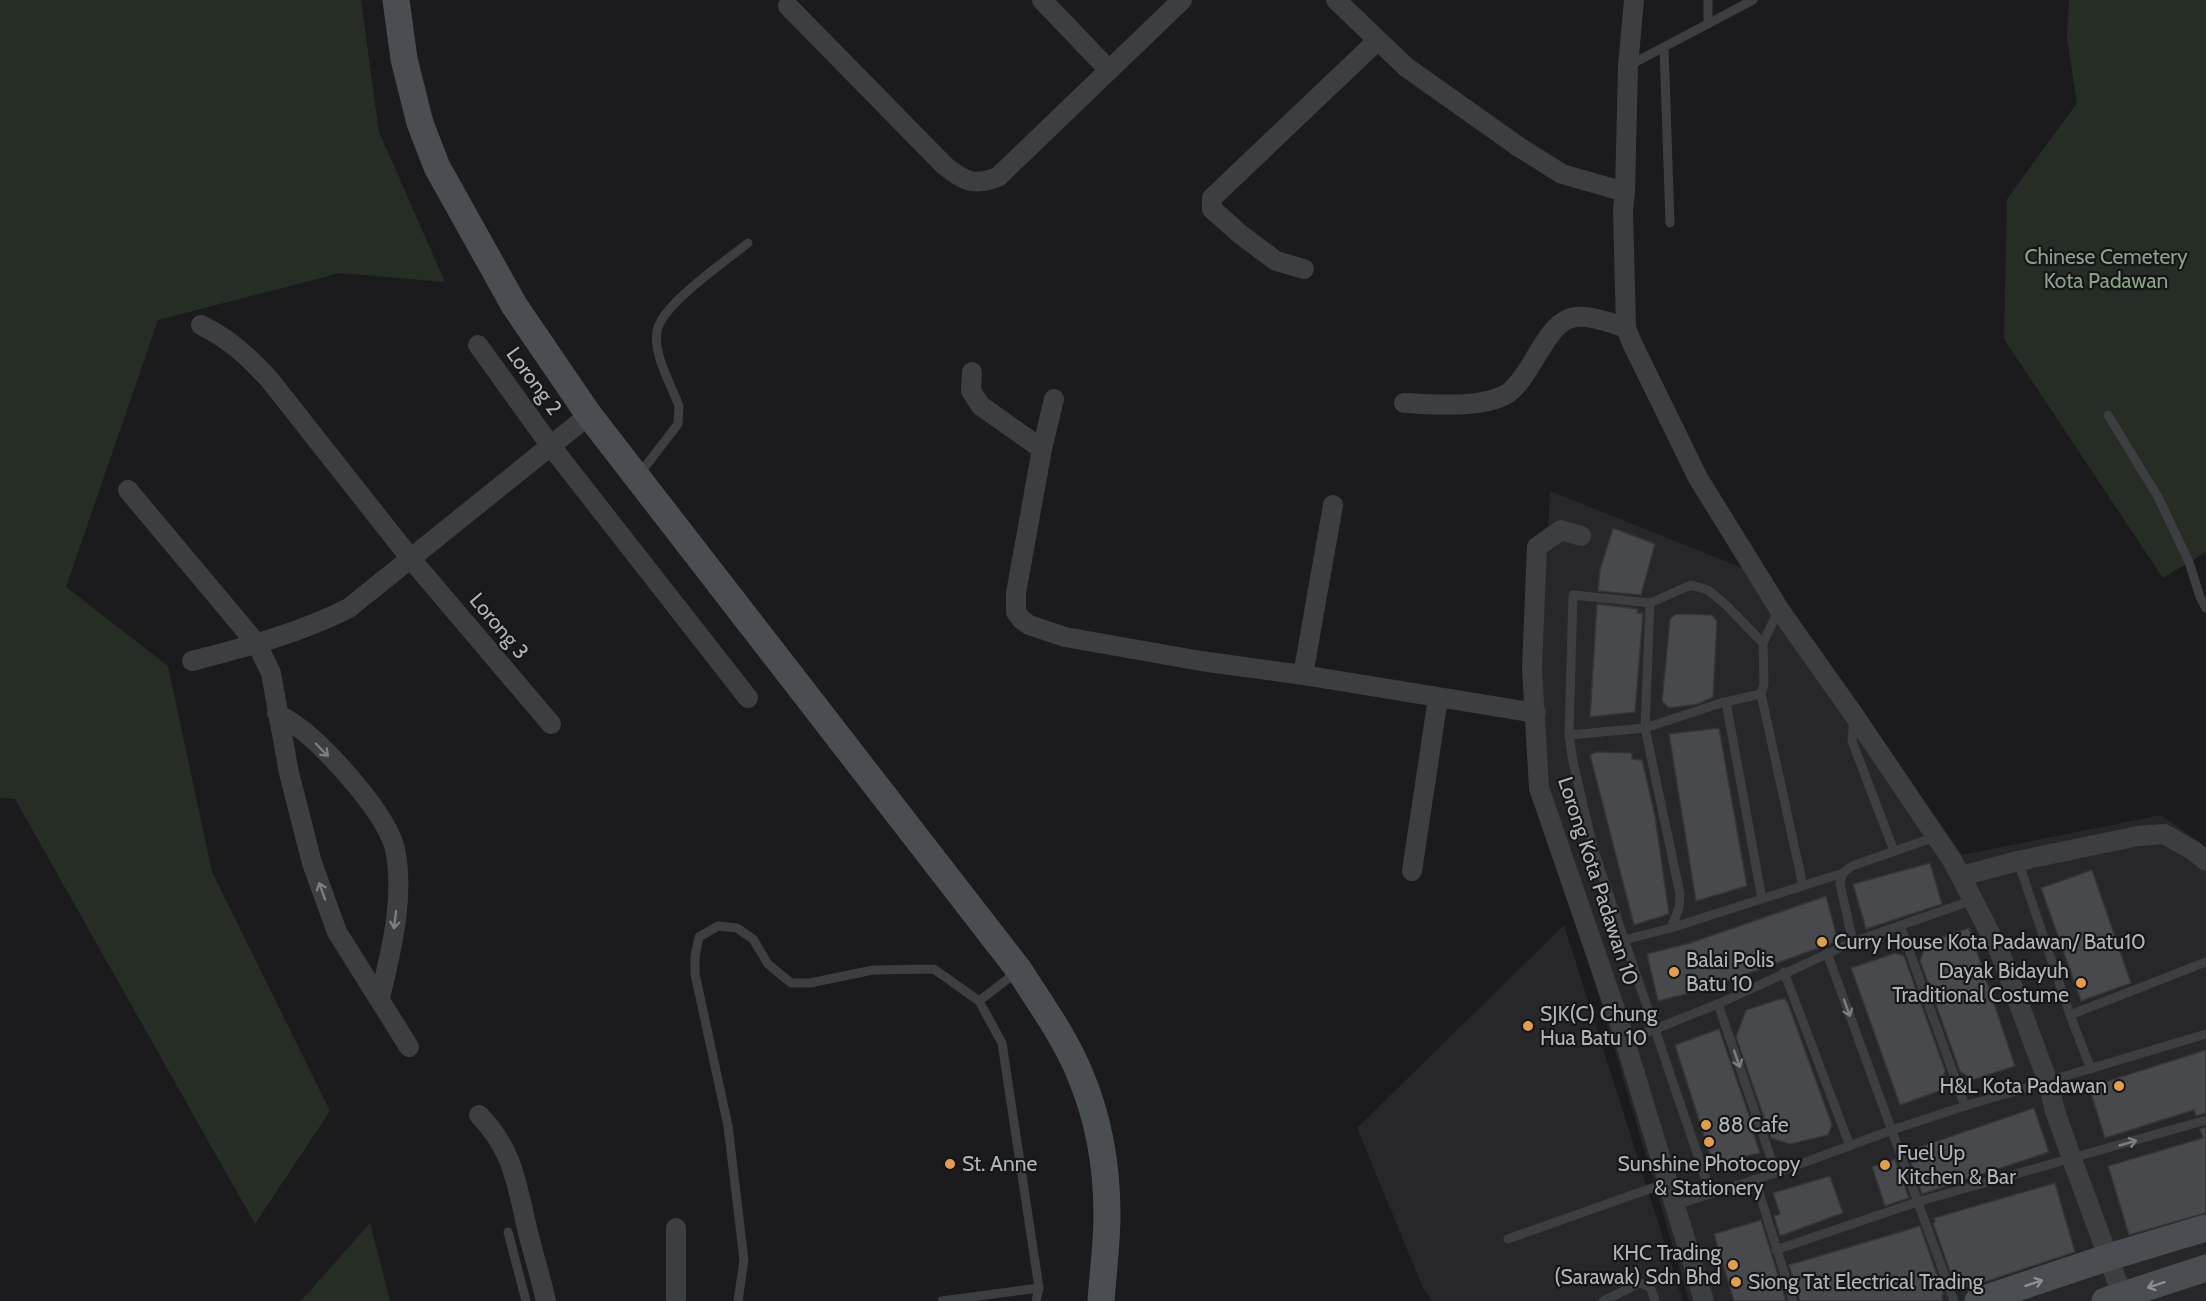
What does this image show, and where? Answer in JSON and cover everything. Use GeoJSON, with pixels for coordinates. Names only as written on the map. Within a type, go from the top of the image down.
{"type":"FeatureCollection","features":[{"type":"Feature","properties":{"kind":"street"},"geometry":{"type":"LineString","coordinates":[[396,0],[404,59],[420,123],[437,168],[514,305],[589,415],[1019,970],[1051,1020],[1079,1072],[1095,1120],[1105,1172],[1107,1216],[1101,1301]]}},
{"type":"Feature","properties":{"kind":"street"},"geometry":{"type":"LineString","coordinates":[[1042,0],[1109,70]]}},
{"type":"Feature","properties":{"kind":"street"},"geometry":{"type":"LineString","coordinates":[[788,6],[945,166],[961,178],[980,183],[998,177],[1182,0]]}},
{"type":"Feature","properties":{"kind":"street"},"geometry":{"type":"LineString","coordinates":[[1336,0],[1406,67],[1519,147],[1562,174],[1625,192]]}},
{"type":"Feature","properties":{"kind":"street"},"geometry":{"type":"LineString","coordinates":[[1634,0],[1628,66],[1623,210],[1626,328],[1698,478],[1779,609],[1854,715],[1961,876],[2000,953],[2048,1082],[2055,1112],[2109,1257],[2114,1298],[2205,1272]]}},
{"type":"Feature","properties":{"kind":"street"},"geometry":{"type":"LineString","coordinates":[[1304,268],[1276,261],[1254,246],[1212,209],[1212,198],[1377,40]]}},
{"type":"Feature","properties":{"kind":"street"},"geometry":{"type":"LineString","coordinates":[[1404,404],[1487,401],[1506,395],[1522,379],[1549,334],[1562,321],[1580,315],[1594,317],[1626,328]]}},
{"type":"Feature","properties":{"kind":"street","name":"Lorong 3"},"geometry":{"type":"LineString","coordinates":[[201,325],[226,337],[244,352],[269,379],[411,560],[551,724]]}},
{"type":"Feature","properties":{"kind":"street","name":"Lorong 2"},"geometry":{"type":"LineString","coordinates":[[478,345],[550,445],[748,698]]}},
{"type":"Feature","properties":{"kind":"street"},"geometry":{"type":"LineString","coordinates":[[972,372],[971,391],[981,406],[1042,449]]}},
{"type":"Feature","properties":{"kind":"street"},"geometry":{"type":"LineString","coordinates":[[1054,399],[1042,449],[1016,593],[1016,612],[1029,625],[1065,637],[1201,661],[1303,675],[1536,713]]}},
{"type":"Feature","properties":{"kind":"street"},"geometry":{"type":"LineString","coordinates":[[192,661],[257,644],[322,622],[349,608],[589,415]]}},
{"type":"Feature","properties":{"kind":"street"},"geometry":{"type":"LineString","coordinates":[[128,490],[257,644],[271,673],[289,774],[312,863],[337,932],[409,1047]]}},
{"type":"Feature","properties":{"kind":"street"},"geometry":{"type":"LineString","coordinates":[[1303,675],[1333,505]]}},
{"type":"Feature","properties":{"kind":"street","name":"Lorong Kota Padawan 10"},"geometry":{"type":"LineString","coordinates":[[1581,537],[1561,530],[1537,547],[1532,668],[1539,788],[1625,1041],[1704,1301]]}},
{"type":"Feature","properties":{"kind":"street"},"geometry":{"type":"LineString","coordinates":[[1413,871],[1438,698]]}},
{"type":"Feature","properties":{"kind":"street"},"geometry":{"type":"LineString","coordinates":[[277,713],[307,734],[352,780],[381,817],[395,848],[399,889],[391,949],[380,998]]}},
{"type":"Feature","properties":{"kind":"street"},"geometry":{"type":"LineString","coordinates":[[1961,876],[2018,861],[2138,836],[2164,834],[2194,850],[2206,861]]}},
{"type":"Feature","properties":{"kind":"street"},"geometry":{"type":"LineString","coordinates":[[479,1115],[493,1130],[504,1148],[516,1178],[546,1301]]}},
{"type":"Feature","properties":{"kind":"street"},"geometry":{"type":"LineString","coordinates":[[675,1301],[676,1228]]}},
{"type":"Feature","properties":{"kind":"street"},"geometry":{"type":"LineString","coordinates":[[1978,1301],[2109,1257],[2206,1228]]}},
{"type":"Feature","properties":{"kind":"lane"},"geometry":{"type":"LineString","coordinates":[[1708,0],[1708,24]]}},
{"type":"Feature","properties":{"kind":"lane"},"geometry":{"type":"LineString","coordinates":[[1628,66],[1753,0]]}},
{"type":"Feature","properties":{"kind":"lane"},"geometry":{"type":"LineString","coordinates":[[1664,47],[1670,223]]}},
{"type":"Feature","properties":{"kind":"lane"},"geometry":{"type":"LineString","coordinates":[[638,476],[678,424],[680,414],[658,353],[657,330],[672,304],[748,243]]}},
{"type":"Feature","properties":{"kind":"lane"},"geometry":{"type":"LineString","coordinates":[[2108,416],[2158,496],[2189,562],[2200,597],[2206,608]]}},
{"type":"Feature","properties":{"kind":"lane"},"geometry":{"type":"LineString","coordinates":[[1711,1194],[1594,851],[1573,762],[1569,735],[1573,595],[1650,603],[1691,585],[1708,591],[1725,604],[1763,643]]}},
{"type":"Feature","properties":{"kind":"lane"},"geometry":{"type":"LineString","coordinates":[[1650,603],[1645,728],[1680,894],[1679,908],[1671,928]]}},
{"type":"Feature","properties":{"kind":"lane"},"geometry":{"type":"LineString","coordinates":[[1779,609],[1763,643],[1764,684],[1761,694],[1803,886]]}},
{"type":"Feature","properties":{"kind":"lane"},"geometry":{"type":"LineString","coordinates":[[1569,735],[1645,728],[1726,702],[1761,694]]}},
{"type":"Feature","properties":{"kind":"lane"},"geometry":{"type":"LineString","coordinates":[[1726,702],[1761,899]]}},
{"type":"Feature","properties":{"kind":"lane"},"geometry":{"type":"LineString","coordinates":[[1854,715],[1852,741],[1894,851]]}},
{"type":"Feature","properties":{"kind":"lane"},"geometry":{"type":"LineString","coordinates":[[1624,940],[1671,928],[1843,873],[1852,866],[1935,837]]}},
{"type":"Feature","properties":{"kind":"lane"},"geometry":{"type":"LineString","coordinates":[[2018,861],[2070,1015],[2091,1069]]}},
{"type":"Feature","properties":{"kind":"lane"},"geometry":{"type":"LineString","coordinates":[[1843,873],[1840,884],[1853,942]]}},
{"type":"Feature","properties":{"kind":"lane"},"geometry":{"type":"LineString","coordinates":[[1625,1041],[1718,1004],[1853,942],[1973,900]]}},
{"type":"Feature","properties":{"kind":"lane"},"geometry":{"type":"LineString","coordinates":[[1900,925],[1965,1106]]}},
{"type":"Feature","properties":{"kind":"lane"},"geometry":{"type":"LineString","coordinates":[[738,1301],[744,1260],[728,1126],[695,974],[695,956],[699,937],[718,926],[737,928],[753,939],[768,964],[790,983],[810,983],[873,970],[934,969],[979,1001],[1002,1043],[1040,1288],[1036,1301]]}},
{"type":"Feature","properties":{"kind":"lane"},"geometry":{"type":"LineString","coordinates":[[1827,953],[1954,1301]]}},
{"type":"Feature","properties":{"kind":"lane"},"geometry":{"type":"LineString","coordinates":[[2070,1015],[2206,962]]}},
{"type":"Feature","properties":{"kind":"lane"},"geometry":{"type":"LineString","coordinates":[[979,1001],[1019,970]]}},
{"type":"Feature","properties":{"kind":"lane"},"geometry":{"type":"LineString","coordinates":[[1784,972],[1850,1146]]}},
{"type":"Feature","properties":{"kind":"lane"},"geometry":{"type":"LineString","coordinates":[[1718,1004],[1776,1173]]}},
{"type":"Feature","properties":{"kind":"lane"},"geometry":{"type":"LineString","coordinates":[[1676,1205],[1776,1173],[1965,1106],[2206,1034]]}},
{"type":"Feature","properties":{"kind":"lane"},"geometry":{"type":"LineString","coordinates":[[1776,1250],[1917,1202],[2206,1120]]}},
{"type":"Feature","properties":{"kind":"lane"},"geometry":{"type":"LineString","coordinates":[[1755,1179],[1793,1301]]}},
{"type":"Feature","properties":{"kind":"lane"},"geometry":{"type":"LineString","coordinates":[[1508,1239],[1669,1182]]}},
{"type":"Feature","properties":{"kind":"lane"},"geometry":{"type":"LineString","coordinates":[[508,1232],[526,1301]]}},
{"type":"Feature","properties":{"kind":"lane"},"geometry":{"type":"LineString","coordinates":[[1603,1301],[1640,1283],[1650,1287],[1655,1301]]}},
{"type":"Feature","properties":{"kind":"lane"},"geometry":{"type":"LineString","coordinates":[[942,1301],[1040,1288]]}},
{"type":"Feature","properties":{"kind":"shaded area"},"geometry":{"type":"Polygon","coordinates":[[[1550,491],[1770,579],[1962,855],[2161,815],[2206,847],[2206,1301],[1689,1301],[1577,923],[1535,790],[1550,491]]]}},
{"type":"Feature","properties":{"kind":"shaded area","name":"SJK(C) Chung Hua Batu 10"},"geometry":{"type":"Polygon","coordinates":[[[1564,925],[1683,1301],[1432,1301],[1423,1288],[1357,1128],[1564,925]]]}},
{"type":"Feature","properties":{"kind":"green space"},"geometry":{"type":"Polygon","coordinates":[[[0,0],[361,0],[379,132],[445,282],[340,273],[158,320],[66,587],[168,666],[212,872],[330,1111],[255,1224],[15,799],[0,798],[0,0]]]}},
{"type":"Feature","properties":{"kind":"green space","name":"Chinese Cemetery Kota Padawan"},"geometry":{"type":"Polygon","coordinates":[[[2069,0],[2206,0],[2206,552],[2163,578],[2004,339],[2007,199],[2077,103],[2067,39],[2069,0]]]}},
{"type":"Feature","properties":{"kind":"green space"},"geometry":{"type":"Polygon","coordinates":[[[370,1223],[390,1301],[301,1301],[370,1223]]]}},
{"type":"Feature","properties":{"kind":"building"},"geometry":{"type":"Polygon","coordinates":[[[1613,528],[1655,544],[1641,595],[1598,591],[1600,570],[1613,528]]]}},
{"type":"Feature","properties":{"kind":"building"},"geometry":{"type":"Polygon","coordinates":[[[1597,604],[1638,609],[1637,613],[1643,613],[1635,712],[1590,717],[1597,604]]]}},
{"type":"Feature","properties":{"kind":"building"},"geometry":{"type":"Polygon","coordinates":[[[1676,614],[1712,615],[1717,621],[1713,697],[1698,704],[1669,708],[1662,701],[1670,619],[1676,614]]]}},
{"type":"Feature","properties":{"kind":"building"},"geometry":{"type":"Polygon","coordinates":[[[1719,728],[1747,886],[1696,901],[1669,734],[1719,728]]]}},
{"type":"Feature","properties":{"kind":"building"},"geometry":{"type":"Polygon","coordinates":[[[1596,752],[1632,753],[1632,759],[1642,760],[1655,816],[1669,914],[1634,925],[1590,755],[1596,752]]]}},
{"type":"Feature","properties":{"kind":"building"},"geometry":{"type":"Polygon","coordinates":[[[1930,863],[1942,904],[1866,929],[1853,884],[1930,863]]]}},
{"type":"Feature","properties":{"kind":"building"},"geometry":{"type":"Polygon","coordinates":[[[2092,870],[2131,983],[2081,1001],[2041,888],[2092,870]]]}},
{"type":"Feature","properties":{"kind":"building"},"geometry":{"type":"Polygon","coordinates":[[[1826,896],[1838,941],[1702,990],[1658,1001],[1647,954],[1690,943],[1826,896]]]}},
{"type":"Feature","properties":{"kind":"building"},"geometry":{"type":"Polygon","coordinates":[[[1969,928],[2015,1066],[1973,1080],[1960,1071],[1920,961],[1927,942],[1969,928]]]}},
{"type":"Feature","properties":{"kind":"building"},"geometry":{"type":"Polygon","coordinates":[[[1895,953],[1904,956],[1945,1070],[1942,1090],[1900,1105],[1851,968],[1895,953]]]}},
{"type":"Feature","properties":{"kind":"building"},"geometry":{"type":"Polygon","coordinates":[[[1785,999],[1788,1003],[1832,1125],[1828,1135],[1790,1144],[1771,1138],[1736,1037],[1746,1010],[1785,999]]]}},
{"type":"Feature","properties":{"kind":"building"},"geometry":{"type":"Polygon","coordinates":[[[1719,1029],[1755,1132],[1753,1132],[1760,1153],[1713,1164],[1675,1045],[1719,1029]]]}},
{"type":"Feature","properties":{"kind":"building"},"geometry":{"type":"Polygon","coordinates":[[[2206,1050],[2206,1113],[2196,1116],[2194,1110],[2105,1138],[2089,1087],[2206,1050]]]}},
{"type":"Feature","properties":{"kind":"building"},"geometry":{"type":"Polygon","coordinates":[[[2034,1108],[2049,1152],[1922,1194],[1908,1155],[1915,1152],[1914,1149],[2034,1108]]]}},
{"type":"Feature","properties":{"kind":"building"},"geometry":{"type":"Polygon","coordinates":[[[2206,1127],[2206,1213],[2129,1235],[2108,1166],[2203,1138],[2200,1129],[2206,1127]]]}},
{"type":"Feature","properties":{"kind":"building"},"geometry":{"type":"Polygon","coordinates":[[[1895,1159],[1909,1198],[1885,1206],[1872,1167],[1895,1159]]]}},
{"type":"Feature","properties":{"kind":"building"},"geometry":{"type":"Polygon","coordinates":[[[1830,1176],[1843,1213],[1780,1236],[1774,1216],[1780,1214],[1773,1193],[1830,1176]]]}},
{"type":"Feature","properties":{"kind":"building"},"geometry":{"type":"Polygon","coordinates":[[[2055,1183],[2075,1252],[1957,1291],[1933,1223],[1934,1218],[2055,1183]]]}},
{"type":"Feature","properties":{"kind":"building"},"geometry":{"type":"Polygon","coordinates":[[[1761,1220],[1786,1301],[1734,1301],[1714,1234],[1761,1220]]]}},
{"type":"Feature","properties":{"kind":"building"},"geometry":{"type":"Polygon","coordinates":[[[1920,1226],[1944,1295],[1942,1295],[1943,1301],[1800,1301],[1789,1265],[1920,1226]]]}},
{"type":"Feature","properties":{"kind":"place","name":"Curry House Kota Padawan/ Batu10"},"geometry":{"type":"Point","coordinates":[1822,942]}},
{"type":"Feature","properties":{"kind":"place","name":"Balai Polis Batu 10"},"geometry":{"type":"Point","coordinates":[1674,972]}},
{"type":"Feature","properties":{"kind":"place","name":"Dayak Bidayuh Traditional Costume"},"geometry":{"type":"Point","coordinates":[2081,983]}},
{"type":"Feature","properties":{"kind":"place","name":"SJK(C) Chung Hua Batu 10"},"geometry":{"type":"Point","coordinates":[1528,1026]}},
{"type":"Feature","properties":{"kind":"place","name":"H&L Kota Padawan"},"geometry":{"type":"Point","coordinates":[2119,1086]}},
{"type":"Feature","properties":{"kind":"place","name":"88 Cafe"},"geometry":{"type":"Point","coordinates":[1706,1125]}},
{"type":"Feature","properties":{"kind":"place","name":"Sunshine Photocopy & Stationery"},"geometry":{"type":"Point","coordinates":[1709,1142]}},
{"type":"Feature","properties":{"kind":"place","name":"St. Anne"},"geometry":{"type":"Point","coordinates":[950,1164]}},
{"type":"Feature","properties":{"kind":"place","name":"Fuel Up Kitchen & Bar"},"geometry":{"type":"Point","coordinates":[1885,1165]}},
{"type":"Feature","properties":{"kind":"place","name":"KHC Trading (Sarawak) Sdn Bhd"},"geometry":{"type":"Point","coordinates":[1733,1265]}},
{"type":"Feature","properties":{"kind":"place","name":"Siong Tat Electrical Trading"},"geometry":{"type":"Point","coordinates":[1736,1282]}}]}
